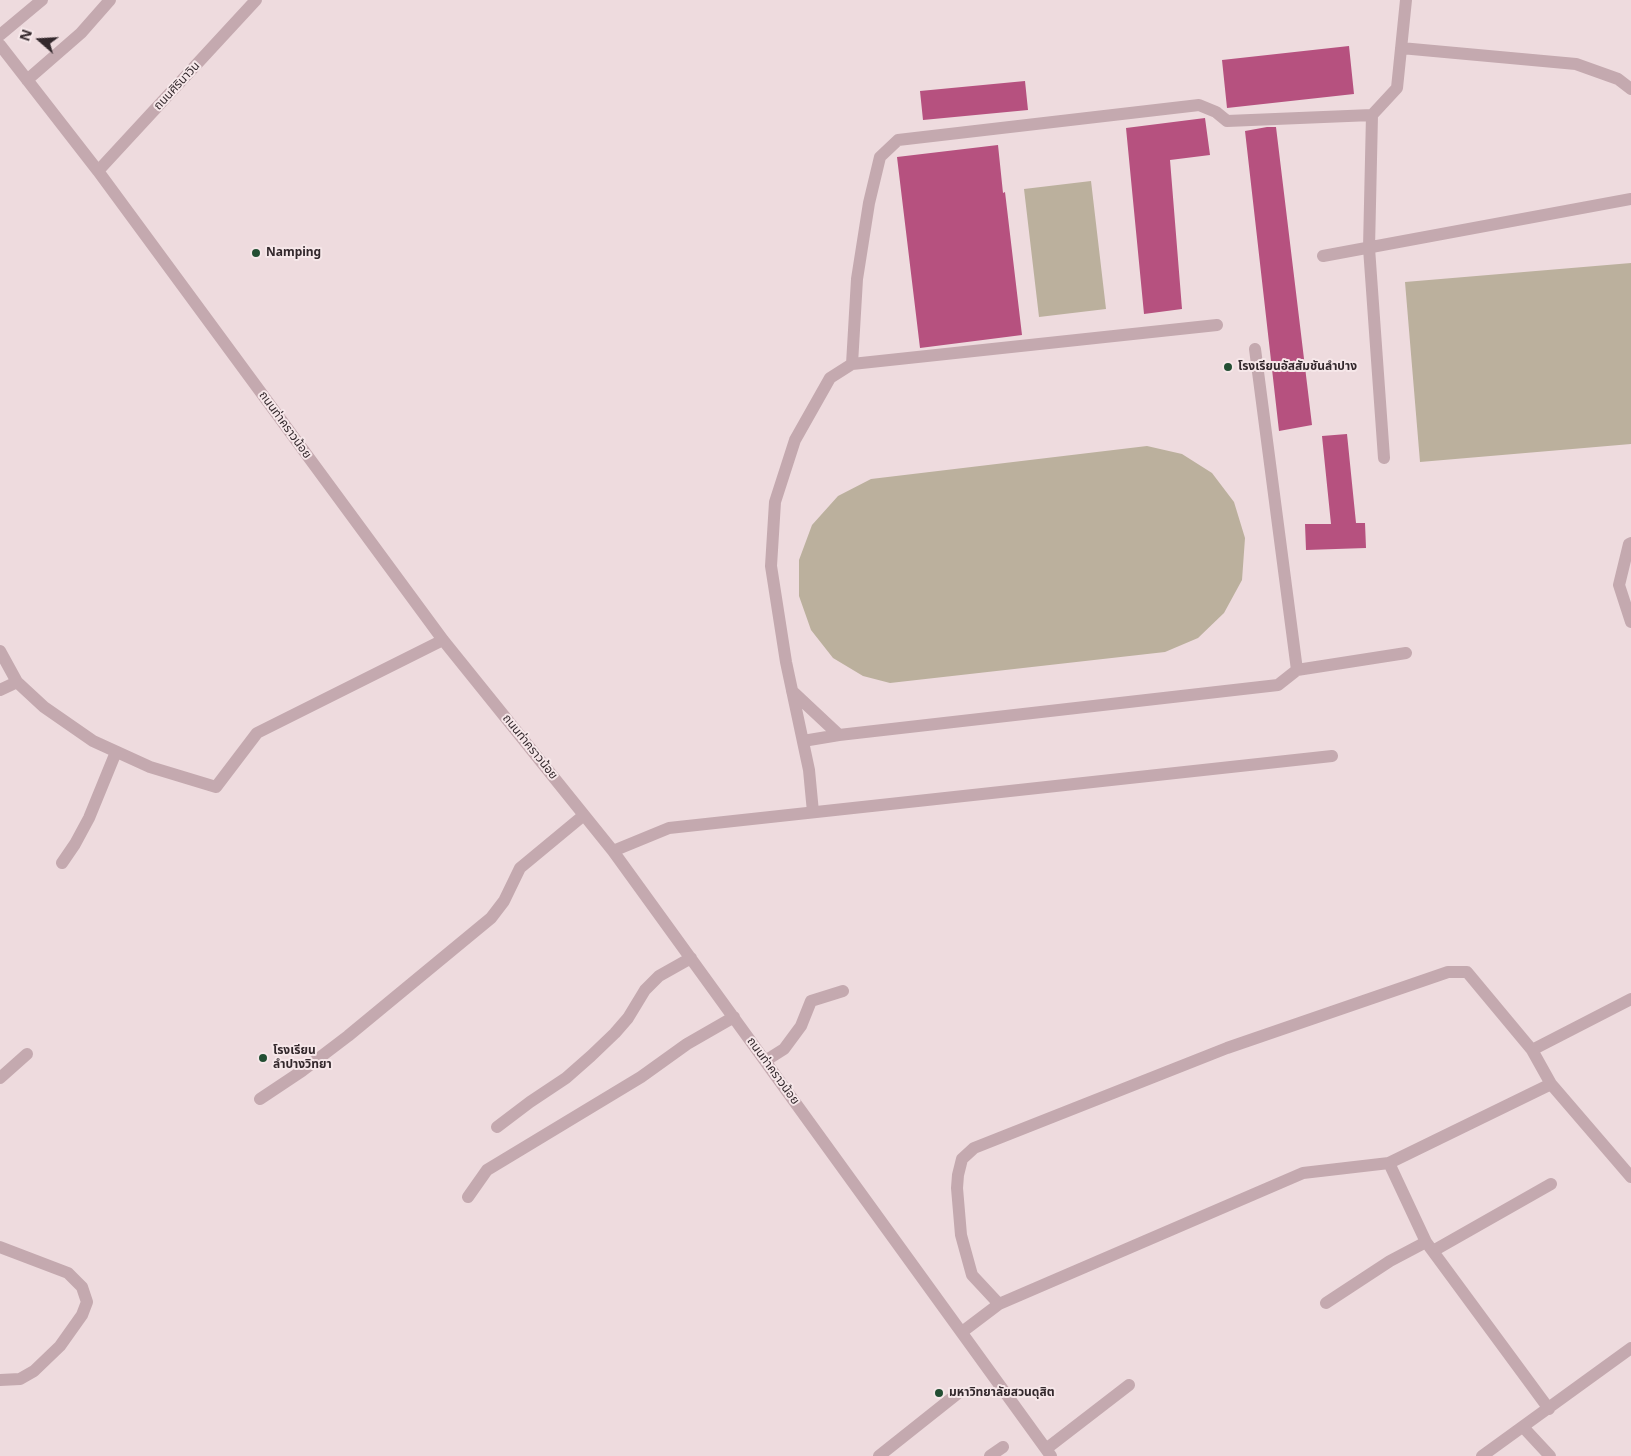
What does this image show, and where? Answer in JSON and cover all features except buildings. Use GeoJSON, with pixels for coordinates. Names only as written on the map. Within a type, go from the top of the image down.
{"type":"FeatureCollection","features":[{"type":"Feature","properties":{"kind":"street"},"geometry":{"type":"LineString","coordinates":[[0,35],[42,0]]}},
{"type":"Feature","properties":{"kind":"street"},"geometry":{"type":"LineString","coordinates":[[27,80],[81,33],[110,0]]}},
{"type":"Feature","properties":{"kind":"street","name":"ถนนศิรินาวิน"},"geometry":{"type":"LineString","coordinates":[[98,172],[256,0]]}},
{"type":"Feature","properties":{"kind":"street"},"geometry":{"type":"LineString","coordinates":[[1384,458],[1369,248],[1372,115],[1397,88],[1406,0]]}},
{"type":"Feature","properties":{"kind":"street","name":"ถนนท่าคราวน้อย"},"geometry":{"type":"LineString","coordinates":[[0,45],[98,172],[443,640],[613,851],[1049,1453]]}},
{"type":"Feature","properties":{"kind":"street"},"geometry":{"type":"LineString","coordinates":[[1401,48],[1576,64],[1618,79],[1631,89]]}},
{"type":"Feature","properties":{"kind":"street"},"geometry":{"type":"LineString","coordinates":[[852,364],[857,279],[869,203],[880,157],[898,140],[1199,105],[1216,112],[1227,121],[1372,115]]}},
{"type":"Feature","properties":{"kind":"street"},"geometry":{"type":"LineString","coordinates":[[1323,256],[1631,199]]}},
{"type":"Feature","properties":{"kind":"street"},"geometry":{"type":"LineString","coordinates":[[813,812],[809,770],[792,691],[770,566],[775,502],[795,440],[830,378],[852,364],[1217,325]]}},
{"type":"Feature","properties":{"kind":"street"},"geometry":{"type":"LineString","coordinates":[[1255,349],[1297,670]]}},
{"type":"Feature","properties":{"kind":"street"},"geometry":{"type":"LineString","coordinates":[[1631,543],[1629,544],[1619,585],[1631,622]]}},
{"type":"Feature","properties":{"kind":"street"},"geometry":{"type":"LineString","coordinates":[[0,651],[16,682],[44,707],[92,741],[150,767],[216,788],[257,733],[443,640]]}},
{"type":"Feature","properties":{"kind":"street"},"geometry":{"type":"LineString","coordinates":[[803,741],[840,735],[1278,685],[1297,670],[1406,653]]}},
{"type":"Feature","properties":{"kind":"street"},"geometry":{"type":"LineString","coordinates":[[0,690],[16,682]]}},
{"type":"Feature","properties":{"kind":"street"},"geometry":{"type":"LineString","coordinates":[[792,691],[840,735]]}},
{"type":"Feature","properties":{"kind":"street"},"geometry":{"type":"LineString","coordinates":[[62,863],[76,844],[89,818],[116,752]]}},
{"type":"Feature","properties":{"kind":"street"},"geometry":{"type":"LineString","coordinates":[[613,851],[669,828],[1332,756]]}},
{"type":"Feature","properties":{"kind":"street"},"geometry":{"type":"LineString","coordinates":[[260,1099],[302,1071],[348,1036],[492,918],[504,901],[520,868],[584,815]]}},
{"type":"Feature","properties":{"kind":"street"},"geometry":{"type":"LineString","coordinates":[[498,1127],[585,1062],[628,1018],[645,990],[659,976],[691,958]]}},
{"type":"Feature","properties":{"kind":"street"},"geometry":{"type":"LineString","coordinates":[[999,1304],[972,1275],[962,1235],[957,1188],[958,1174],[962,1158],[974,1148],[1227,1048],[1448,972],[1467,972],[1532,1050],[1551,1084],[1631,1177]]}},
{"type":"Feature","properties":{"kind":"street"},"geometry":{"type":"LineString","coordinates":[[765,1061],[784,1049],[801,1026],[811,1001],[843,991]]}},
{"type":"Feature","properties":{"kind":"street"},"geometry":{"type":"LineString","coordinates":[[1532,1050],[1631,999]]}},
{"type":"Feature","properties":{"kind":"street"},"geometry":{"type":"LineString","coordinates":[[468,1197],[487,1170],[641,1077],[687,1044],[734,1017]]}},
{"type":"Feature","properties":{"kind":"street"},"geometry":{"type":"LineString","coordinates":[[0,1078],[27,1054]]}},
{"type":"Feature","properties":{"kind":"street"},"geometry":{"type":"LineString","coordinates":[[962,1332],[999,1304],[1303,1173],[1389,1163],[1551,1084]]}},
{"type":"Feature","properties":{"kind":"street"},"geometry":{"type":"LineString","coordinates":[[1389,1163],[1430,1246],[1549,1409]]}},
{"type":"Feature","properties":{"kind":"street"},"geometry":{"type":"LineString","coordinates":[[1326,1303],[1390,1261],[1430,1246],[1551,1184]]}},
{"type":"Feature","properties":{"kind":"street"},"geometry":{"type":"LineString","coordinates":[[0,1247],[68,1273],[82,1287],[87,1302],[82,1315],[60,1346],[34,1371],[20,1379],[0,1380]]}},
{"type":"Feature","properties":{"kind":"street"},"geometry":{"type":"LineString","coordinates":[[1482,1456],[1631,1348]]}},
{"type":"Feature","properties":{"kind":"street"},"geometry":{"type":"LineString","coordinates":[[1049,1453],[1129,1386]]}},
{"type":"Feature","properties":{"kind":"street"},"geometry":{"type":"LineString","coordinates":[[879,1456],[957,1394]]}},
{"type":"Feature","properties":{"kind":"street"},"geometry":{"type":"LineString","coordinates":[[1523,1427],[1550,1456]]}},
{"type":"Feature","properties":{"kind":"street"},"geometry":{"type":"LineString","coordinates":[[990,1456],[1002,1447]]}},
{"type":"Feature","properties":{"kind":"shaded area"},"geometry":{"type":"Polygon","coordinates":[[[1091,181],[1106,309],[1039,317],[1024,189],[1091,181]]]}},
{"type":"Feature","properties":{"kind":"shaded area"},"geometry":{"type":"Polygon","coordinates":[[[1631,263],[1631,444],[1420,462],[1405,282],[1631,263]]]}},
{"type":"Feature","properties":{"kind":"shaded area"},"geometry":{"type":"Polygon","coordinates":[[[1147,446],[1182,454],[1212,473],[1234,502],[1245,538],[1242,580],[1224,613],[1198,638],[1165,652],[890,683],[863,676],[833,658],[811,630],[799,596],[799,560],[812,525],[838,496],[871,479],[1147,446]]]}},
{"type":"Feature","properties":{"kind":"place","name":"Namping"},"geometry":{"type":"Point","coordinates":[256,253]}},
{"type":"Feature","properties":{"kind":"place","name":"โรงเรียนอัสสัมชันลำปาง"},"geometry":{"type":"Point","coordinates":[1228,367]}},
{"type":"Feature","properties":{"kind":"place","name":"โรงเรียน ลำปางวิทยา"},"geometry":{"type":"Point","coordinates":[263,1058]}},
{"type":"Feature","properties":{"kind":"place","name":"มหาวิทยาลัยสวนดุสิต"},"geometry":{"type":"Point","coordinates":[939,1393]}}]}
